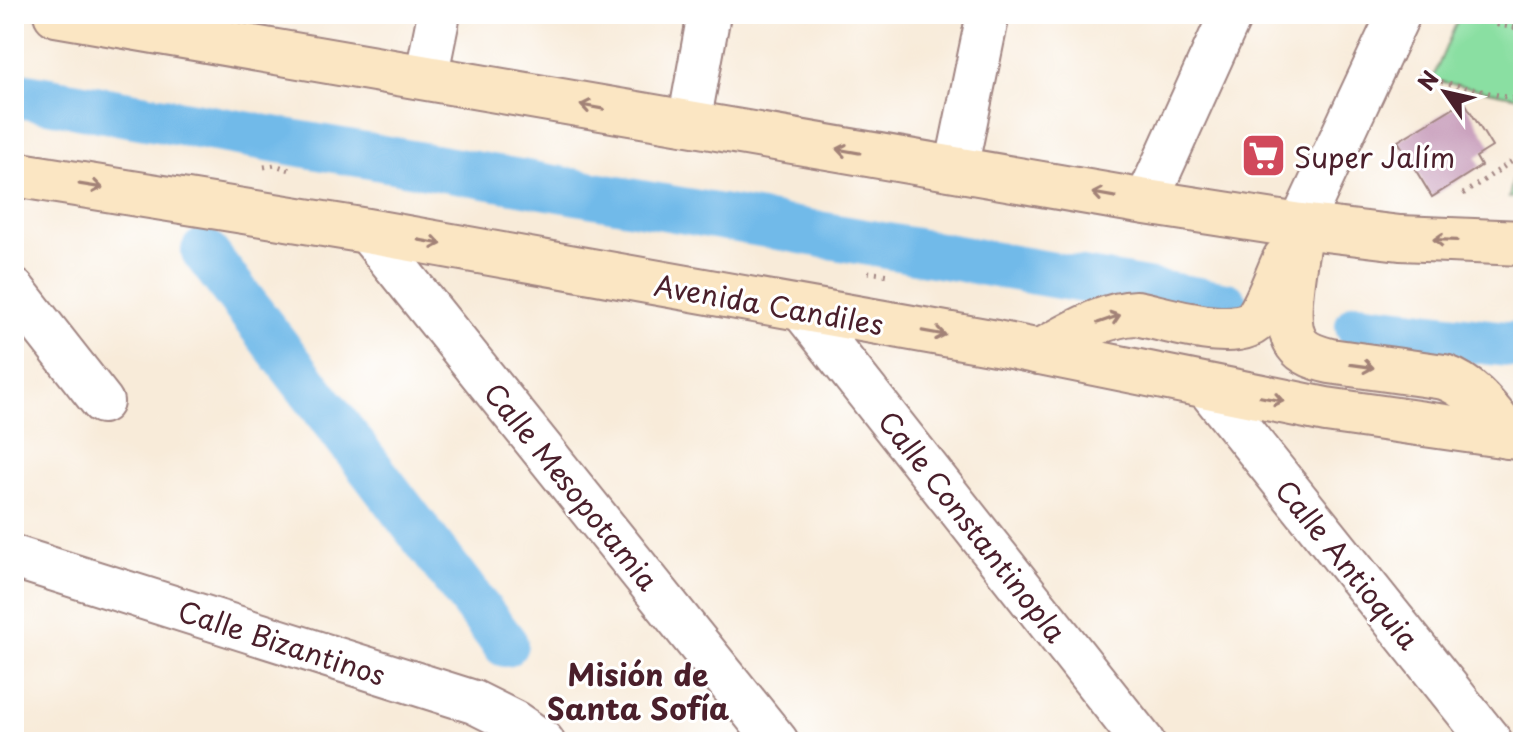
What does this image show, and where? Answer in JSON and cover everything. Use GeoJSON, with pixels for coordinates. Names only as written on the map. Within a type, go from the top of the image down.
{"type":"FeatureCollection","features":[{"type":"Feature","properties":{"kind":"main road"},"geometry":{"type":"LineString","coordinates":[[56,14],[154,22],[426,78],[1146,202],[1400,238],[1523,243]]}},
{"type":"Feature","properties":{"kind":"main road","name":"Avenida Candiles"},"geometry":{"type":"LineString","coordinates":[[14,174],[367,231],[1039,352],[1326,410],[1516,437]]}},
{"type":"Feature","properties":{"kind":"main road"},"geometry":{"type":"LineString","coordinates":[[1039,352],[1099,322],[1125,313],[1220,329],[1233,330],[1250,325],[1258,316],[1300,226]]}},
{"type":"Feature","properties":{"kind":"main road"},"geometry":{"type":"LineString","coordinates":[[1300,226],[1289,307],[1292,334],[1297,344],[1316,357],[1330,361],[1444,377],[1466,386],[1516,437]]}},
{"type":"Feature","properties":{"kind":"street"},"geometry":{"type":"LineString","coordinates":[[426,78],[439,14]]}},
{"type":"Feature","properties":{"kind":"street"},"geometry":{"type":"LineString","coordinates":[[689,123],[709,14]]}},
{"type":"Feature","properties":{"kind":"street"},"geometry":{"type":"LineString","coordinates":[[956,169],[988,14]]}},
{"type":"Feature","properties":{"kind":"street"},"geometry":{"type":"LineString","coordinates":[[1146,202],[1231,14]]}},
{"type":"Feature","properties":{"kind":"street"},"geometry":{"type":"LineString","coordinates":[[1300,226],[1399,14]]}},
{"type":"Feature","properties":{"kind":"street","name":"Calle Mesopotamia"},"geometry":{"type":"LineString","coordinates":[[367,231],[777,742]]}},
{"type":"Feature","properties":{"kind":"street"},"geometry":{"type":"LineString","coordinates":[[14,290],[102,402]]}},
{"type":"Feature","properties":{"kind":"street","name":"Calle Constantinopla"},"geometry":{"type":"LineString","coordinates":[[803,311],[1143,742]]}},
{"type":"Feature","properties":{"kind":"street","name":"Calle Antioquia"},"geometry":{"type":"LineString","coordinates":[[1206,386],[1491,742]]}},
{"type":"Feature","properties":{"kind":"street","name":"Calle Bizantinos"},"geometry":{"type":"LineString","coordinates":[[14,557],[474,702],[514,722],[543,742]]}},
{"type":"Feature","properties":{"kind":"path"},"geometry":{"type":"LineString","coordinates":[[1487,14],[1487,18],[1498,25],[1523,29]]}},
{"type":"Feature","properties":{"kind":"path"},"geometry":{"type":"LineString","coordinates":[[1374,65],[1523,101]]}},
{"type":"Feature","properties":{"kind":"green space"},"geometry":{"type":"Polygon","coordinates":[[[1460,14],[1523,14],[1523,98],[1432,80],[1460,14]]]}},
{"type":"Feature","properties":{"kind":"green space"},"geometry":{"type":"Polygon","coordinates":[[[1523,132],[1523,197],[1509,198],[1523,132]]]}},
{"type":"Feature","properties":{"kind":"building"},"geometry":{"type":"Polygon","coordinates":[[[1464,101],[1492,147],[1476,157],[1481,166],[1432,197],[1398,141],[1464,101]]]}},
{"type":"Feature","properties":{"kind":"waterway"},"geometry":{"type":"LineString","coordinates":[[14,94],[1226,305]]}},
{"type":"Feature","properties":{"kind":"waterway"},"geometry":{"type":"LineString","coordinates":[[204,251],[505,644]]}},
{"type":"Feature","properties":{"kind":"waterway"},"geometry":{"type":"LineString","coordinates":[[1358,326],[1523,346]]}},
{"type":"Feature","properties":{"kind":"place","name":"Super Jalím"},"geometry":{"type":"Point","coordinates":[1263,156]}},
{"type":"Feature","properties":{"kind":"district","name":"Misión de Santa Sofía"},"geometry":{"type":"Point","coordinates":[638,690]}}]}
